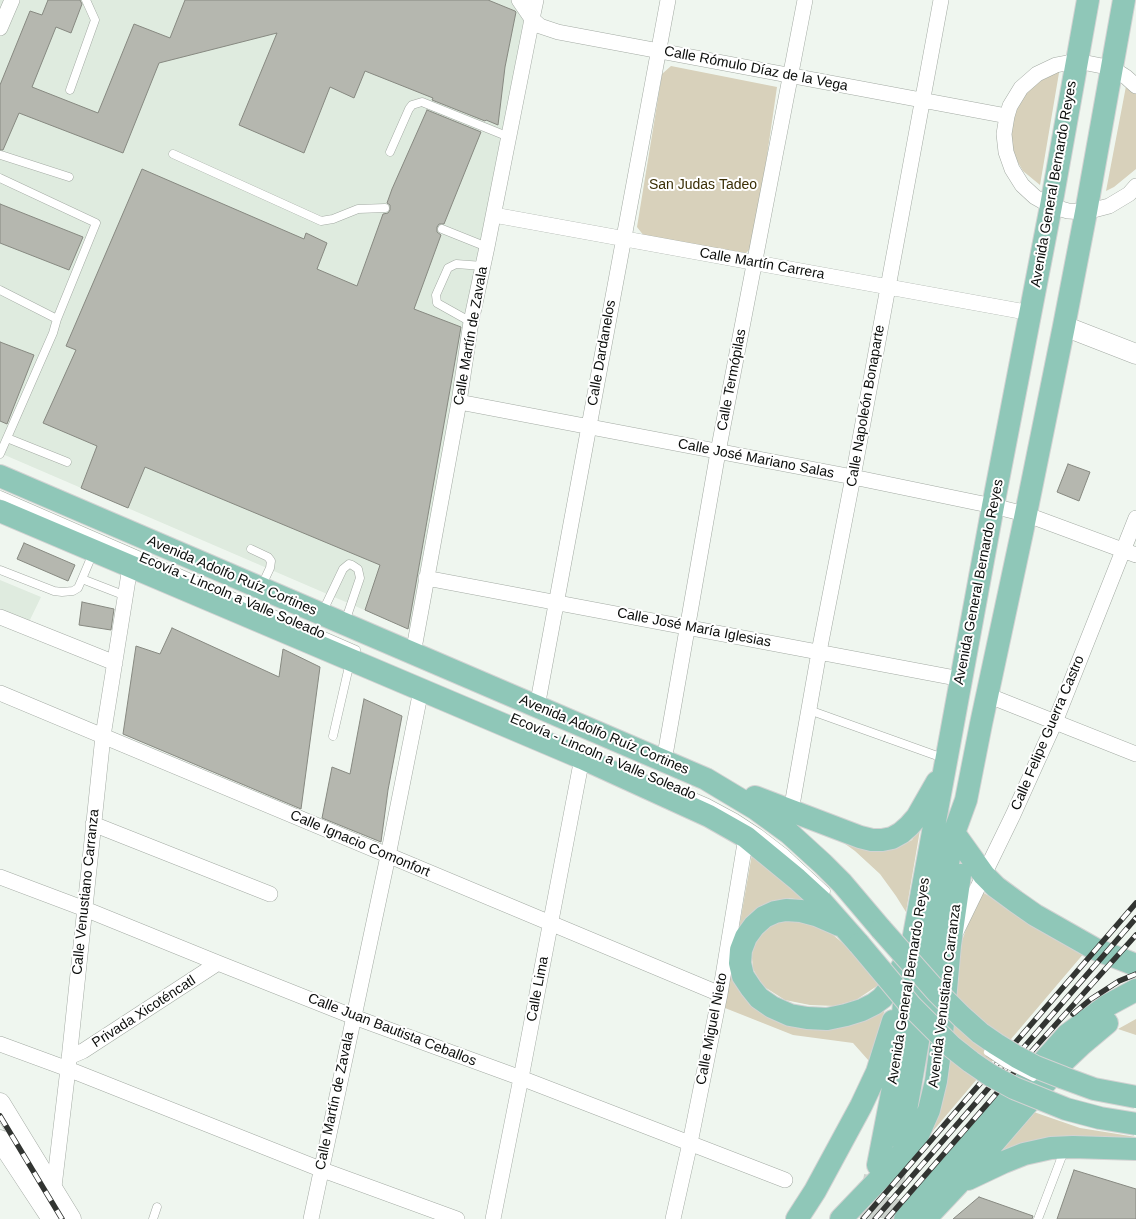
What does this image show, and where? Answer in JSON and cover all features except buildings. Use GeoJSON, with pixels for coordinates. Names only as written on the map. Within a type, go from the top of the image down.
{"type":"FeatureCollection","features":[{"type":"Feature","properties":{"kind":"main road","name":"Avenida General Bernardo Reyes"},"geometry":{"type":"LineString","coordinates":[[878,1166],[899,1057],[914,992],[905,954],[945,764],[1051,206],[1088,0]]}},
{"type":"Feature","properties":{"kind":"main road"},"geometry":{"type":"LineString","coordinates":[[987,694],[1064,326],[1124,0]]}},
{"type":"Feature","properties":{"kind":"main road","name":"Avenida Adolfo Ruíz Cortines"},"geometry":{"type":"LineString","coordinates":[[0,476],[706,779],[756,809],[789,833],[842,883],[872,936],[900,993],[952,1047],[990,1075],[1022,1091],[1066,1109],[1100,1118],[1136,1124]]}},
{"type":"Feature","properties":{"kind":"main road","name":"Avenida Adolfo Ruíz Cortines"},"geometry":{"type":"LineString","coordinates":[[0,512],[130,567],[357,656],[421,690],[582,758],[709,816],[756,827],[797,879],[821,901],[844,927],[872,936],[937,992],[980,1033],[1017,1057],[1064,1078],[1094,1089],[1136,1097]]}},
{"type":"Feature","properties":{"kind":"main road","name":"Avenida Venustiano Carranza"},"geometry":{"type":"LineString","coordinates":[[841,1219],[918,1136],[929,1110],[939,1063],[959,840],[987,694]]}},
{"type":"Feature","properties":{"kind":"main road"},"geometry":{"type":"LineString","coordinates":[[706,779],[872,840],[892,838],[901,834],[917,816],[945,764]]}},
{"type":"Feature","properties":{"kind":"main road","name":"Avenida General Bernardo Reyes"},"geometry":{"type":"LineString","coordinates":[[901,1139],[936,923],[959,840]]}},
{"type":"Feature","properties":{"kind":"main road"},"geometry":{"type":"LineString","coordinates":[[959,840],[984,875],[996,887],[1035,915],[1095,949],[1136,965]]}},
{"type":"Feature","properties":{"kind":"main road"},"geometry":{"type":"LineString","coordinates":[[844,927],[801,911],[786,910],[764,917],[746,937],[741,950],[740,963],[743,976],[759,998],[772,1007],[790,1015],[828,1019],[846,1016],[862,1010],[882,998],[897,978],[905,954]]}},
{"type":"Feature","properties":{"kind":"main road"},"geometry":{"type":"LineString","coordinates":[[905,1219],[1067,1035],[1108,1005],[1136,990]]}},
{"type":"Feature","properties":{"kind":"main road"},"geometry":{"type":"LineString","coordinates":[[797,1219],[815,1192],[878,1072],[894,1015],[914,992]]}},
{"type":"Feature","properties":{"kind":"main road"},"geometry":{"type":"LineString","coordinates":[[925,1219],[958,1184],[1065,1060],[1103,1026],[1136,1006]]}},
{"type":"Feature","properties":{"kind":"main road"},"geometry":{"type":"LineString","coordinates":[[958,1184],[984,1170],[1024,1154],[1051,1148],[1136,1149]]}},
{"type":"Feature","properties":{"kind":"street"},"geometry":{"type":"LineString","coordinates":[[0,28],[12,0]]}},
{"type":"Feature","properties":{"kind":"street","name":"Calle Rómulo Díaz de la Vega"},"geometry":{"type":"LineString","coordinates":[[519,0],[532,19],[540,26],[558,32],[1007,116]]}},
{"type":"Feature","properties":{"kind":"street","name":"Calle Martín de Zavala"},"geometry":{"type":"LineString","coordinates":[[413,654],[459,402],[471,322],[536,0]]}},
{"type":"Feature","properties":{"kind":"street","name":"Calle Dardanelos"},"geometry":{"type":"LineString","coordinates":[[537,707],[668,0]]}},
{"type":"Feature","properties":{"kind":"street","name":"Calle Termópilas"},"geometry":{"type":"LineString","coordinates":[[664,761],[718,452],[804,0]]}},
{"type":"Feature","properties":{"kind":"street","name":"Calle Napoleón Bonaparte"},"geometry":{"type":"LineString","coordinates":[[791,811],[941,0]]}},
{"type":"Feature","properties":{"kind":"street"},"geometry":{"type":"LineString","coordinates":[[1136,86],[1112,68],[1077,61],[1056,65],[1037,74],[1018,92],[1010,106],[1004,134],[1006,152],[1012,169],[1022,185],[1035,197],[1051,206],[1068,211],[1086,212],[1109,206],[1129,194],[1136,186]]}},
{"type":"Feature","properties":{"kind":"street","name":"Calle Martín Carrera"},"geometry":{"type":"LineString","coordinates":[[494,215],[1030,313]]}},
{"type":"Feature","properties":{"kind":"street"},"geometry":{"type":"LineString","coordinates":[[1064,326],[1136,354]]}},
{"type":"Feature","properties":{"kind":"street","name":"Calle José Mariano Salas"},"geometry":{"type":"LineString","coordinates":[[459,402],[853,477],[993,506],[1025,514],[1130,553]]}},
{"type":"Feature","properties":{"kind":"street","name":"Calle Felipe Guerra Castro"},"geometry":{"type":"LineString","coordinates":[[950,945],[1013,815],[1130,553],[1136,518]]}},
{"type":"Feature","properties":{"kind":"street","name":"Calle Venustiano Carranza"},"geometry":{"type":"LineString","coordinates":[[50,1218],[103,736],[130,567]]}},
{"type":"Feature","properties":{"kind":"street","name":"Calle José María Iglesias"},"geometry":{"type":"LineString","coordinates":[[426,578],[961,679]]}},
{"type":"Feature","properties":{"kind":"street"},"geometry":{"type":"LineString","coordinates":[[0,617],[115,663]]}},
{"type":"Feature","properties":{"kind":"street","name":"Calle Martín de Zavala"},"geometry":{"type":"LineString","coordinates":[[310,1219],[388,856],[421,690]]}},
{"type":"Feature","properties":{"kind":"street","name":"Calle Ignacio Comonfort"},"geometry":{"type":"LineString","coordinates":[[0,693],[720,994]]}},
{"type":"Feature","properties":{"kind":"street"},"geometry":{"type":"LineString","coordinates":[[987,694],[1136,754]]}},
{"type":"Feature","properties":{"kind":"street","name":"Calle Lima"},"geometry":{"type":"LineString","coordinates":[[493,1219],[582,758]]}},
{"type":"Feature","properties":{"kind":"street"},"geometry":{"type":"LineString","coordinates":[[93,824],[270,894]]}},
{"type":"Feature","properties":{"kind":"street","name":"Calle Miguel Nieto"},"geometry":{"type":"LineString","coordinates":[[673,1219],[756,827]]}},
{"type":"Feature","properties":{"kind":"street","name":"Calle Juan Bautista Ceballos"},"geometry":{"type":"LineString","coordinates":[[0,876],[354,1016],[785,1180]]}},
{"type":"Feature","properties":{"kind":"street","name":"Privada Xicoténcatl"},"geometry":{"type":"LineString","coordinates":[[68,1063],[83,1051],[218,963]]}},
{"type":"Feature","properties":{"kind":"street"},"geometry":{"type":"LineString","coordinates":[[0,1044],[68,1063],[320,1169],[457,1219]]}},
{"type":"Feature","properties":{"kind":"street"},"geometry":{"type":"LineString","coordinates":[[0,1103],[71,1219]]}},
{"type":"Feature","properties":{"kind":"street"},"geometry":{"type":"LineString","coordinates":[[0,1140],[50,1218]]}},
{"type":"Feature","properties":{"kind":"lane"},"geometry":{"type":"LineString","coordinates":[[70,90],[95,20],[86,0]]}},
{"type":"Feature","properties":{"kind":"lane"},"geometry":{"type":"LineString","coordinates":[[390,152],[409,109],[412,105],[422,102],[509,137]]}},
{"type":"Feature","properties":{"kind":"lane"},"geometry":{"type":"LineString","coordinates":[[173,154],[321,221],[333,219],[358,209],[385,208]]}},
{"type":"Feature","properties":{"kind":"lane"},"geometry":{"type":"LineString","coordinates":[[1,156],[69,177]]}},
{"type":"Feature","properties":{"kind":"lane"},"geometry":{"type":"LineString","coordinates":[[0,178],[96,223],[53,333],[0,454]]}},
{"type":"Feature","properties":{"kind":"lane"},"geometry":{"type":"LineString","coordinates":[[442,230],[487,247]]}},
{"type":"Feature","properties":{"kind":"lane"},"geometry":{"type":"LineString","coordinates":[[471,322],[437,302],[436,295],[448,268],[456,264],[483,266]]}},
{"type":"Feature","properties":{"kind":"lane"},"geometry":{"type":"LineString","coordinates":[[0,290],[57,319]]}},
{"type":"Feature","properties":{"kind":"lane"},"geometry":{"type":"LineString","coordinates":[[7,438],[68,462]]}},
{"type":"Feature","properties":{"kind":"lane","name":"Ecovía - Lincoln a Valle Soleado"},"geometry":{"type":"LineString","coordinates":[[0,495],[357,656]]}},
{"type":"Feature","properties":{"kind":"lane"},"geometry":{"type":"LineString","coordinates":[[250,549],[268,557],[271,561],[270,568],[260,588]]}},
{"type":"Feature","properties":{"kind":"lane"},"geometry":{"type":"LineString","coordinates":[[0,570],[54,591],[68,592],[78,588],[93,551]]}},
{"type":"Feature","properties":{"kind":"lane"},"geometry":{"type":"LineString","coordinates":[[321,614],[343,569],[349,564],[352,565],[358,569],[360,578],[344,624]]}},
{"type":"Feature","properties":{"kind":"lane"},"geometry":{"type":"LineString","coordinates":[[82,580],[126,596]]}},
{"type":"Feature","properties":{"kind":"lane"},"geometry":{"type":"LineString","coordinates":[[333,736],[357,656]]}},
{"type":"Feature","properties":{"kind":"lane"},"geometry":{"type":"LineString","coordinates":[[809,710],[921,751],[945,764]]}},
{"type":"Feature","properties":{"kind":"lane","name":"Ecovía - Lincoln a Valle Soleado"},"geometry":{"type":"LineString","coordinates":[[680,791],[708,803],[759,833],[785,852],[812,876],[829,895]]}},
{"type":"Feature","properties":{"kind":"lane"},"geometry":{"type":"LineString","coordinates":[[787,842],[836,889],[872,936]]}},
{"type":"Feature","properties":{"kind":"lane"},"geometry":{"type":"LineString","coordinates":[[889,966],[914,992],[931,1014],[951,1033]]}},
{"type":"Feature","properties":{"kind":"lane"},"geometry":{"type":"LineString","coordinates":[[914,992],[935,1006],[950,1020]]}},
{"type":"Feature","properties":{"kind":"lane"},"geometry":{"type":"LineString","coordinates":[[982,1047],[1021,1072],[1050,1084]]}},
{"type":"Feature","properties":{"kind":"lane"},"geometry":{"type":"LineString","coordinates":[[980,1056],[1014,1077],[1050,1093]]}},
{"type":"Feature","properties":{"kind":"lane"},"geometry":{"type":"LineString","coordinates":[[1083,1105],[1136,1116]]}},
{"type":"Feature","properties":{"kind":"lane"},"geometry":{"type":"LineString","coordinates":[[1038,1219],[1065,1148]]}},
{"type":"Feature","properties":{"kind":"lane"},"geometry":{"type":"LineString","coordinates":[[153,1219],[157,1207]]}},
{"type":"Feature","properties":{"kind":"shaded area"},"geometry":{"type":"Polygon","coordinates":[[[0,0],[532,0],[413,631],[0,453],[0,0]]]}},
{"type":"Feature","properties":{"kind":"shaded area"},"geometry":{"type":"Polygon","coordinates":[[[0,580],[41,597],[28,624],[0,613],[0,580]]]}},
{"type":"Feature","properties":{"kind":"green space","name":"San Judas Tadeo"},"geometry":{"type":"Polygon","coordinates":[[[671,66],[777,87],[754,245],[746,253],[644,236],[637,227],[662,74],[671,66]]]}},
{"type":"Feature","properties":{"kind":"green space"},"geometry":{"type":"Polygon","coordinates":[[[1060,67],[1040,185],[1023,171],[1016,159],[1011,143],[1011,118],[1029,86],[1060,67]]]}},
{"type":"Feature","properties":{"kind":"green space"},"geometry":{"type":"Polygon","coordinates":[[[1127,81],[1136,89],[1136,169],[1114,187],[1106,191],[1127,81]]]}},
{"type":"Feature","properties":{"kind":"green space"},"geometry":{"type":"Polygon","coordinates":[[[921,824],[906,912],[880,874],[855,851],[830,833],[875,849],[896,849],[912,840],[921,824]]]}},
{"type":"Feature","properties":{"kind":"green space"},"geometry":{"type":"Polygon","coordinates":[[[752,854],[812,902],[789,898],[772,901],[753,914],[738,934],[752,854]]]}},
{"type":"Feature","properties":{"kind":"green space"},"geometry":{"type":"Polygon","coordinates":[[[982,892],[1085,952],[921,1145],[945,1082],[962,941],[982,892]]]}},
{"type":"Feature","properties":{"kind":"green space"},"geometry":{"type":"Polygon","coordinates":[[[778,917],[802,919],[832,934],[859,957],[880,984],[856,1000],[835,1006],[810,1005],[785,1000],[763,986],[753,969],[751,947],[762,929],[778,917]]]}},
{"type":"Feature","properties":{"kind":"green space"},"geometry":{"type":"Polygon","coordinates":[[[735,946],[733,966],[796,1022],[886,1006],[869,1061],[853,1043],[793,1035],[725,1008],[735,946]]]}},
{"type":"Feature","properties":{"kind":"green space"},"geometry":{"type":"Polygon","coordinates":[[[1136,1019],[1136,1035],[1118,1029],[1136,1019]]]}},
{"type":"Feature","properties":{"kind":"green space"},"geometry":{"type":"Polygon","coordinates":[[[1028,1110],[1080,1128],[1136,1137],[1136,1139],[987,1160],[1028,1110]]]}},
{"type":"Feature","properties":{"kind":"tunnel"},"geometry":{"type":"LineString","coordinates":[[886,1219],[899,1151]]}},
{"type":"Feature","properties":{"kind":"tunnel"},"geometry":{"type":"LineString","coordinates":[[867,1219],[875,1176]]}},
{"type":"Feature","properties":{"kind":"railway"},"geometry":{"type":"LineString","coordinates":[[863,1219],[1136,903]]}},
{"type":"Feature","properties":{"kind":"railway"},"geometry":{"type":"LineString","coordinates":[[875,1219],[1136,918]]}},
{"type":"Feature","properties":{"kind":"railway"},"geometry":{"type":"LineString","coordinates":[[887,1219],[1032,1051],[1136,935]]}},
{"type":"Feature","properties":{"kind":"railway"},"geometry":{"type":"LineString","coordinates":[[1073,1014],[1091,999],[1119,981],[1136,974]]}},
{"type":"Feature","properties":{"kind":"railway"},"geometry":{"type":"LineString","coordinates":[[0,1116],[62,1219]]}}]}
